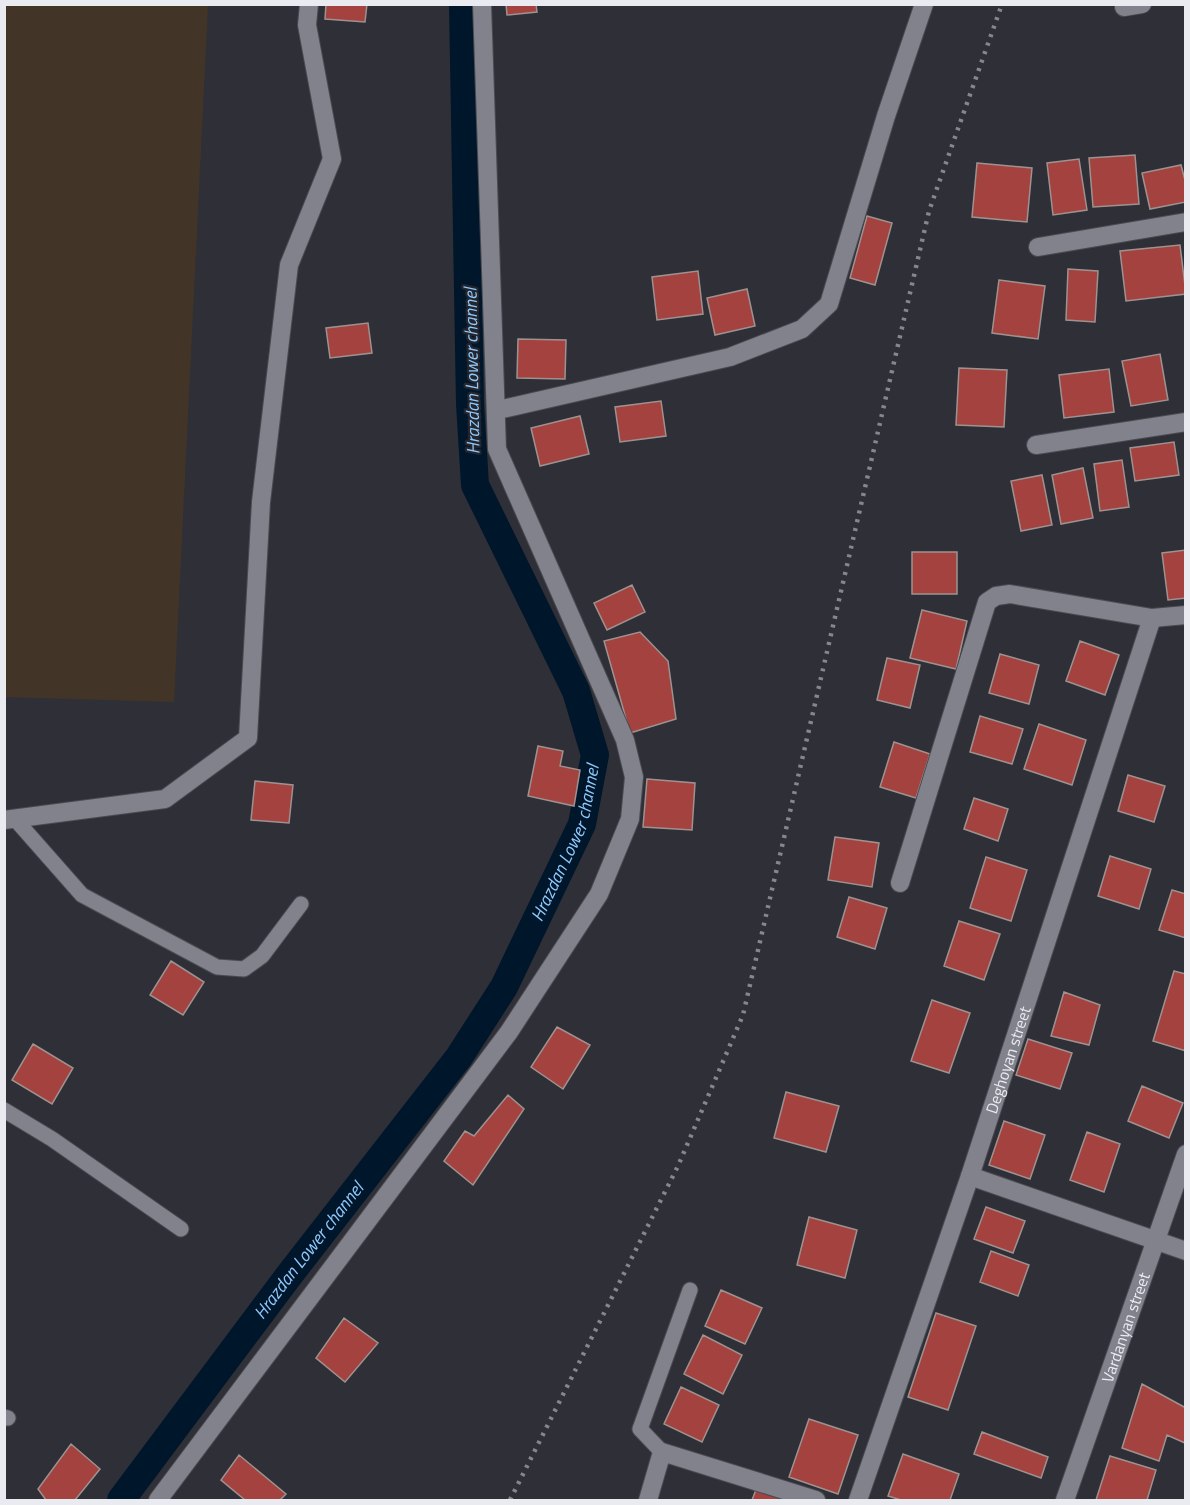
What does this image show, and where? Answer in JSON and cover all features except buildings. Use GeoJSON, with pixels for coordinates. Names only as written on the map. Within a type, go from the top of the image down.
{"type":"FeatureCollection","features":[{"type":"Feature","properties":{"kind":"street"},"geometry":{"type":"LineString","coordinates":[[10,820],[165,799],[248,738],[261,502],[289,265],[332,159],[307,25],[309,4]]}},
{"type":"Feature","properties":{"kind":"street"},"geometry":{"type":"LineString","coordinates":[[158,1500],[509,1032],[599,894],[630,819],[633,777],[625,740],[497,449],[498,410],[482,4]]}},
{"type":"Feature","properties":{"kind":"street"},"geometry":{"type":"LineString","coordinates":[[498,410],[730,357],[802,329],[829,304],[886,116],[924,4]]}},
{"type":"Feature","properties":{"kind":"street"},"geometry":{"type":"LineString","coordinates":[[1124,7],[1142,4]]}},
{"type":"Feature","properties":{"kind":"street"},"geometry":{"type":"LineString","coordinates":[[1038,247],[1185,222]]}},
{"type":"Feature","properties":{"kind":"street"},"geometry":{"type":"LineString","coordinates":[[1036,445],[1185,422]]}},
{"type":"Feature","properties":{"kind":"street"},"geometry":{"type":"LineString","coordinates":[[900,883],[987,602],[996,596],[1010,594],[1152,618],[1185,615]]}},
{"type":"Feature","properties":{"kind":"street","name":"Deghoyan street"},"geometry":{"type":"LineString","coordinates":[[858,1500],[970,1176],[1152,618]]}},
{"type":"Feature","properties":{"kind":"street","name":"Vardanyan street"},"geometry":{"type":"LineString","coordinates":[[1065,1500],[1185,1154]]}},
{"type":"Feature","properties":{"kind":"street"},"geometry":{"type":"LineString","coordinates":[[970,1176],[1185,1251]]}},
{"type":"Feature","properties":{"kind":"street"},"geometry":{"type":"LineString","coordinates":[[648,1500],[662,1452],[816,1500]]}},
{"type":"Feature","properties":{"kind":"lane"},"geometry":{"type":"LineString","coordinates":[[10,820],[81,895],[217,967],[244,969],[262,956],[301,904]]}},
{"type":"Feature","properties":{"kind":"lane"},"geometry":{"type":"LineString","coordinates":[[4,1110],[52,1139],[181,1229]]}},
{"type":"Feature","properties":{"kind":"lane"},"geometry":{"type":"LineString","coordinates":[[662,1452],[640,1429],[690,1290]]}},
{"type":"Feature","properties":{"kind":"shaded area"},"geometry":{"type":"Polygon","coordinates":[[[5,4],[208,5],[174,702],[5,697],[5,4]]]}},
{"type":"Feature","properties":{"kind":"waterway","name":"Hrazdan Lower channel"},"geometry":{"type":"LineString","coordinates":[[121,1500],[287,1278],[459,1057],[504,987],[582,824],[595,755],[576,691],[475,485],[470,404],[463,4]]}},
{"type":"Feature","properties":{"kind":"railway"},"geometry":{"type":"LineString","coordinates":[[510,1500],[678,1166],[743,1015],[929,211],[1002,4]]}}]}
